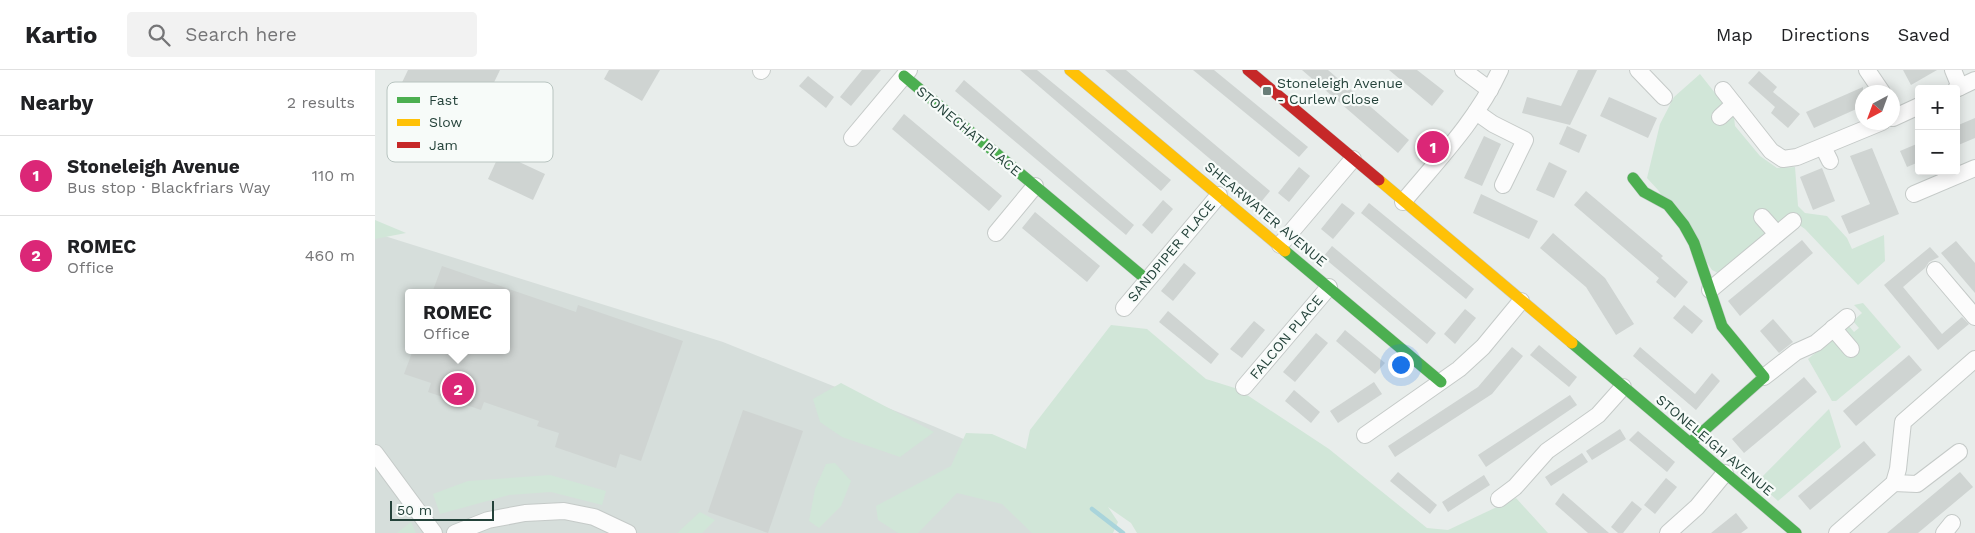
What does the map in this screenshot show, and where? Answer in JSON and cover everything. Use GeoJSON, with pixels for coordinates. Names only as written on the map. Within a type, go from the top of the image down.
{"type":"FeatureCollection","features":[{"type":"Feature","properties":{"kind":"street","name":"SHEARWATER AVENUE"},"geometry":{"type":"LineString","coordinates":[[1071,70],[1441,382]]}},
{"type":"Feature","properties":{"kind":"street","name":"STONELEIGH AVENUE"},"geometry":{"type":"LineString","coordinates":[[1248,70],[1796,533]]}},
{"type":"Feature","properties":{"kind":"street"},"geometry":{"type":"LineString","coordinates":[[1463,70],[1490,90]]}},
{"type":"Feature","properties":{"kind":"street"},"geometry":{"type":"LineString","coordinates":[[1403,202],[1476,112],[1500,70]]}},
{"type":"Feature","properties":{"kind":"street"},"geometry":{"type":"LineString","coordinates":[[1638,70],[1664,97]]}},
{"type":"Feature","properties":{"kind":"street"},"geometry":{"type":"LineString","coordinates":[[1867,70],[1877,85]]}},
{"type":"Feature","properties":{"kind":"street"},"geometry":{"type":"LineString","coordinates":[[1953,70],[1964,86]]}},
{"type":"Feature","properties":{"kind":"street"},"geometry":{"type":"LineString","coordinates":[[852,138],[906,73]]}},
{"type":"Feature","properties":{"kind":"street","name":"STONECHAT PLACE"},"geometry":{"type":"LineString","coordinates":[[906,73],[1035,186],[1147,280]]}},
{"type":"Feature","properties":{"kind":"street"},"geometry":{"type":"LineString","coordinates":[[1723,90],[1777,156],[1790,159],[1826,154],[1868,130]]}},
{"type":"Feature","properties":{"kind":"street"},"geometry":{"type":"LineString","coordinates":[[1720,118],[1734,104]]}},
{"type":"Feature","properties":{"kind":"street"},"geometry":{"type":"LineString","coordinates":[[1900,112],[1915,107]]}},
{"type":"Feature","properties":{"kind":"street"},"geometry":{"type":"LineString","coordinates":[[1476,112],[1525,140],[1503,185]]}},
{"type":"Feature","properties":{"kind":"street"},"geometry":{"type":"LineString","coordinates":[[1280,245],[1353,159]]}},
{"type":"Feature","properties":{"kind":"street"},"geometry":{"type":"LineString","coordinates":[[1914,194],[1975,168]]}},
{"type":"Feature","properties":{"kind":"street"},"geometry":{"type":"LineString","coordinates":[[1633,178],[1644,192],[1668,205],[1684,225],[1694,243],[1723,326],[1764,377]]}},
{"type":"Feature","properties":{"kind":"street","name":"STONECHAT PLACE"},"geometry":{"type":"LineString","coordinates":[[996,234],[1035,186]]}},
{"type":"Feature","properties":{"kind":"street","name":"SANDPIPER PLACE"},"geometry":{"type":"LineString","coordinates":[[1124,308],[1219,194]]}},
{"type":"Feature","properties":{"kind":"street"},"geometry":{"type":"LineString","coordinates":[[1762,217],[1777,234]]}},
{"type":"Feature","properties":{"kind":"street"},"geometry":{"type":"LineString","coordinates":[[1710,290],[1793,221]]}},
{"type":"Feature","properties":{"kind":"street"},"geometry":{"type":"LineString","coordinates":[[1935,270],[1975,317]]}},
{"type":"Feature","properties":{"kind":"street","name":"FALCON PLACE"},"geometry":{"type":"LineString","coordinates":[[1244,387],[1329,287]]}},
{"type":"Feature","properties":{"kind":"street"},"geometry":{"type":"LineString","coordinates":[[1365,435],[1459,369],[1483,347],[1521,301]]}},
{"type":"Feature","properties":{"kind":"street"},"geometry":{"type":"LineString","coordinates":[[1690,443],[1790,356],[1816,343],[1847,317]]}},
{"type":"Feature","properties":{"kind":"street"},"geometry":{"type":"LineString","coordinates":[[1833,328],[1851,349]]}},
{"type":"Feature","properties":{"kind":"street"},"geometry":{"type":"LineString","coordinates":[[1837,533],[1894,483],[1898,469],[1903,422],[1975,359]]}},
{"type":"Feature","properties":{"kind":"street"},"geometry":{"type":"LineString","coordinates":[[1499,499],[1515,487],[1547,451],[1594,419],[1623,387]]}},
{"type":"Feature","properties":{"kind":"street"},"geometry":{"type":"LineString","coordinates":[[1894,483],[1917,484],[1959,452]]}},
{"type":"Feature","properties":{"kind":"street"},"geometry":{"type":"LineString","coordinates":[[375,453],[434,533]]}},
{"type":"Feature","properties":{"kind":"street"},"geometry":{"type":"LineString","coordinates":[[1668,533],[1697,507],[1725,474]]}},
{"type":"Feature","properties":{"kind":"street"},"geometry":{"type":"LineString","coordinates":[[455,533],[488,520],[525,513],[564,511],[595,517],[627,533]]}},
{"type":"Feature","properties":{"kind":"shaded area"},"geometry":{"type":"Polygon","coordinates":[[[375,233],[723,342],[933,426],[1025,465],[1104,533],[375,533],[375,233]]]}},
{"type":"Feature","properties":{"kind":"green space"},"geometry":{"type":"Polygon","coordinates":[[[1700,74],[1734,117],[1735,126],[1760,156],[1777,168],[1795,167],[1798,206],[1805,213],[1827,216],[1847,238],[1852,249],[1884,235],[1885,261],[1858,285],[1805,229],[1789,218],[1718,273],[1712,270],[1658,190],[1647,178],[1660,124],[1674,97],[1700,74]]]}},
{"type":"Feature","properties":{"kind":"green space"},"geometry":{"type":"Polygon","coordinates":[[[375,220],[406,233],[375,239],[375,220]]]}},
{"type":"Feature","properties":{"kind":"green space"},"geometry":{"type":"Polygon","coordinates":[[[1863,303],[1901,347],[1836,401],[1832,401],[1808,359],[1848,325],[1854,332],[1859,328],[1853,321],[1862,313],[1854,305],[1863,303]]]}},
{"type":"Feature","properties":{"kind":"green space"},"geometry":{"type":"Polygon","coordinates":[[[1111,325],[1147,329],[1206,379],[1238,389],[1329,449],[1427,528],[1448,530],[1516,498],[1548,533],[1137,533],[1131,523],[1108,507],[1118,522],[1113,533],[1032,533],[1002,504],[957,493],[918,533],[898,533],[878,520],[876,506],[951,466],[966,433],[992,434],[1026,449],[1030,430],[1111,325]]]}},
{"type":"Feature","properties":{"kind":"green space"},"geometry":{"type":"Polygon","coordinates":[[[841,383],[934,432],[900,457],[842,437],[820,422],[813,399],[841,383]]]}},
{"type":"Feature","properties":{"kind":"green space"},"geometry":{"type":"Polygon","coordinates":[[[1829,409],[1841,447],[1778,501],[1757,482],[1829,409]]]}},
{"type":"Feature","properties":{"kind":"green space"},"geometry":{"type":"Polygon","coordinates":[[[835,463],[851,481],[841,506],[819,528],[809,521],[815,489],[826,464],[835,463]]]}},
{"type":"Feature","properties":{"kind":"green space"},"geometry":{"type":"Polygon","coordinates":[[[550,475],[606,491],[602,505],[551,492],[509,495],[440,514],[433,494],[468,481],[550,475]]]}},
{"type":"Feature","properties":{"kind":"green space"},"geometry":{"type":"Polygon","coordinates":[[[700,512],[715,520],[702,533],[677,533],[700,512]]]}},
{"type":"Feature","properties":{"kind":"green space"},"geometry":{"type":"Polygon","coordinates":[[[411,522],[416,533],[397,533],[411,522]]]}},
{"type":"Feature","properties":{"kind":"building"},"geometry":{"type":"Polygon","coordinates":[[[408,70],[500,70],[494,82],[402,82],[408,70]]]}},
{"type":"Feature","properties":{"kind":"building"},"geometry":{"type":"Polygon","coordinates":[[[609,70],[660,70],[642,101],[604,79],[609,70]]]}},
{"type":"Feature","properties":{"kind":"building"},"geometry":{"type":"Polygon","coordinates":[[[862,70],[881,70],[851,106],[840,97],[862,70]]]}},
{"type":"Feature","properties":{"kind":"building"},"geometry":{"type":"Polygon","coordinates":[[[1020,70],[1037,70],[1171,180],[1161,191],[1020,70]]]}},
{"type":"Feature","properties":{"kind":"building"},"geometry":{"type":"Polygon","coordinates":[[[1105,70],[1126,70],[1270,191],[1261,202],[1105,70]]]}},
{"type":"Feature","properties":{"kind":"building"},"geometry":{"type":"Polygon","coordinates":[[[1193,70],[1214,70],[1308,147],[1299,157],[1193,70]]]}},
{"type":"Feature","properties":{"kind":"building"},"geometry":{"type":"Polygon","coordinates":[[[1302,70],[1328,70],[1409,140],[1398,153],[1302,70]]]}},
{"type":"Feature","properties":{"kind":"building"},"geometry":{"type":"Polygon","coordinates":[[[1389,70],[1417,70],[1444,91],[1432,106],[1389,70]]]}},
{"type":"Feature","properties":{"kind":"building"},"geometry":{"type":"Polygon","coordinates":[[[1578,70],[1597,70],[1570,125],[1522,113],[1527,97],[1561,106],[1578,70]]]}},
{"type":"Feature","properties":{"kind":"building"},"geometry":{"type":"Polygon","coordinates":[[[1903,70],[1937,70],[1911,85],[1903,70]]]}},
{"type":"Feature","properties":{"kind":"building"},"geometry":{"type":"Polygon","coordinates":[[[1759,71],[1777,87],[1773,92],[1800,114],[1788,128],[1771,113],[1775,107],[1748,83],[1759,71]]]}},
{"type":"Feature","properties":{"kind":"building"},"geometry":{"type":"Polygon","coordinates":[[[808,76],[834,97],[826,108],[799,86],[808,76]]]}},
{"type":"Feature","properties":{"kind":"building"},"geometry":{"type":"Polygon","coordinates":[[[964,80],[1134,225],[1126,235],[955,91],[964,80]]]}},
{"type":"Feature","properties":{"kind":"building"},"geometry":{"type":"Polygon","coordinates":[[[1855,91],[1855,110],[1814,128],[1806,112],[1855,91]]]}},
{"type":"Feature","properties":{"kind":"building"},"geometry":{"type":"Polygon","coordinates":[[[1609,97],[1657,118],[1648,138],[1600,116],[1609,97]]]}},
{"type":"Feature","properties":{"kind":"building"},"geometry":{"type":"Polygon","coordinates":[[[904,114],[1002,196],[989,211],[892,129],[904,114]]]}},
{"type":"Feature","properties":{"kind":"building"},"geometry":{"type":"Polygon","coordinates":[[[1975,118],[1975,138],[1960,144],[1960,124],[1975,118]]]}},
{"type":"Feature","properties":{"kind":"building"},"geometry":{"type":"Polygon","coordinates":[[[1567,126],[1587,135],[1579,153],[1559,144],[1567,126]]]}},
{"type":"Feature","properties":{"kind":"building"},"geometry":{"type":"Polygon","coordinates":[[[1484,136],[1501,144],[1482,186],[1464,178],[1484,136]]]}},
{"type":"Feature","properties":{"kind":"building"},"geometry":{"type":"Polygon","coordinates":[[[1915,145],[1915,164],[1907,167],[1900,151],[1915,145]]]}},
{"type":"Feature","properties":{"kind":"building"},"geometry":{"type":"Polygon","coordinates":[[[1872,148],[1899,214],[1849,234],[1841,216],[1870,204],[1850,156],[1872,148]]]}},
{"type":"Feature","properties":{"kind":"building"},"geometry":{"type":"Polygon","coordinates":[[[496,162],[519,162],[545,174],[533,200],[488,179],[496,162]]]}},
{"type":"Feature","properties":{"kind":"building"},"geometry":{"type":"Polygon","coordinates":[[[1549,162],[1567,171],[1554,198],[1536,190],[1549,162]]]}},
{"type":"Feature","properties":{"kind":"building"},"geometry":{"type":"Polygon","coordinates":[[[1299,167],[1310,176],[1289,202],[1278,193],[1299,167]]]}},
{"type":"Feature","properties":{"kind":"building"},"geometry":{"type":"Polygon","coordinates":[[[1822,168],[1835,201],[1813,210],[1800,177],[1822,168]]]}},
{"type":"Feature","properties":{"kind":"building"},"geometry":{"type":"Polygon","coordinates":[[[1586,191],[1663,256],[1661,258],[1688,282],[1675,298],[1656,282],[1659,278],[1574,205],[1586,191]]]}},
{"type":"Feature","properties":{"kind":"building"},"geometry":{"type":"Polygon","coordinates":[[[1481,194],[1538,221],[1529,239],[1473,213],[1481,194]]]}},
{"type":"Feature","properties":{"kind":"building"},"geometry":{"type":"Polygon","coordinates":[[[1163,200],[1173,209],[1152,234],[1142,225],[1163,200]]]}},
{"type":"Feature","properties":{"kind":"building"},"geometry":{"type":"Polygon","coordinates":[[[1342,203],[1355,213],[1333,239],[1321,229],[1342,203]]]}},
{"type":"Feature","properties":{"kind":"building"},"geometry":{"type":"Polygon","coordinates":[[[1369,203],[1474,289],[1466,299],[1361,213],[1369,203]]]}},
{"type":"Feature","properties":{"kind":"building"},"geometry":{"type":"Polygon","coordinates":[[[1035,212],[1100,266],[1087,282],[1022,228],[1035,212]]]}},
{"type":"Feature","properties":{"kind":"building"},"geometry":{"type":"Polygon","coordinates":[[[1553,233],[1605,278],[1634,324],[1616,335],[1586,287],[1540,248],[1553,233]]]}},
{"type":"Feature","properties":{"kind":"building"},"geometry":{"type":"Polygon","coordinates":[[[1802,240],[1813,253],[1740,316],[1728,301],[1802,240]]]}},
{"type":"Feature","properties":{"kind":"building"},"geometry":{"type":"Polygon","coordinates":[[[1956,241],[1975,263],[1975,293],[1941,253],[1956,241]]]}},
{"type":"Feature","properties":{"kind":"building"},"geometry":{"type":"Polygon","coordinates":[[[1332,246],[1436,333],[1427,344],[1323,257],[1332,246]]]}},
{"type":"Feature","properties":{"kind":"building"},"geometry":{"type":"Polygon","coordinates":[[[1930,247],[1939,257],[1929,262],[1925,268],[1903,287],[1942,334],[1962,317],[1969,324],[1938,350],[1884,285],[1930,247]]]}},
{"type":"Feature","properties":{"kind":"building"},"geometry":{"type":"Polygon","coordinates":[[[1184,263],[1196,273],[1173,301],[1161,291],[1184,263]]]}},
{"type":"Feature","properties":{"kind":"building"},"geometry":{"type":"Polygon","coordinates":[[[442,266],[509,289],[433,289],[442,266]]]}},
{"type":"Feature","properties":{"kind":"building"},"geometry":{"type":"Polygon","coordinates":[[[510,289],[576,312],[578,305],[683,341],[641,461],[620,454],[616,468],[555,447],[559,433],[537,426],[539,421],[484,402],[481,410],[428,392],[431,383],[404,374],[412,354],[510,354],[510,289]]]}},
{"type":"Feature","properties":{"kind":"building"},"geometry":{"type":"Polygon","coordinates":[[[1684,305],[1703,321],[1692,334],[1673,318],[1684,305]]]}},
{"type":"Feature","properties":{"kind":"building"},"geometry":{"type":"Polygon","coordinates":[[[1465,309],[1476,318],[1455,344],[1444,334],[1465,309]]]}},
{"type":"Feature","properties":{"kind":"building"},"geometry":{"type":"Polygon","coordinates":[[[1168,311],[1219,354],[1211,364],[1159,322],[1168,311]]]}},
{"type":"Feature","properties":{"kind":"building"},"geometry":{"type":"Polygon","coordinates":[[[1773,319],[1793,342],[1779,353],[1760,331],[1773,319]]]}},
{"type":"Feature","properties":{"kind":"building"},"geometry":{"type":"Polygon","coordinates":[[[1254,321],[1265,330],[1242,358],[1230,349],[1254,321]]]}},
{"type":"Feature","properties":{"kind":"building"},"geometry":{"type":"Polygon","coordinates":[[[1345,330],[1385,363],[1375,374],[1336,341],[1345,330]]]}},
{"type":"Feature","properties":{"kind":"building"},"geometry":{"type":"Polygon","coordinates":[[[1316,333],[1328,343],[1295,382],[1283,372],[1316,333]]]}},
{"type":"Feature","properties":{"kind":"building"},"geometry":{"type":"Polygon","coordinates":[[[1539,345],[1577,377],[1569,387],[1530,355],[1539,345]]]}},
{"type":"Feature","properties":{"kind":"building"},"geometry":{"type":"Polygon","coordinates":[[[1512,347],[1523,356],[1492,394],[1395,457],[1388,446],[1478,387],[1512,347]]]}},
{"type":"Feature","properties":{"kind":"building"},"geometry":{"type":"Polygon","coordinates":[[[1640,347],[1695,394],[1712,373],[1720,381],[1696,410],[1633,356],[1640,347]]]}},
{"type":"Feature","properties":{"kind":"building"},"geometry":{"type":"Polygon","coordinates":[[[1909,355],[1922,370],[1856,426],[1843,411],[1909,355]]]}},
{"type":"Feature","properties":{"kind":"building"},"geometry":{"type":"Polygon","coordinates":[[[1804,377],[1817,392],[1744,453],[1732,439],[1804,377]]]}},
{"type":"Feature","properties":{"kind":"building"},"geometry":{"type":"Polygon","coordinates":[[[1374,382],[1382,394],[1338,423],[1330,411],[1374,382]]]}},
{"type":"Feature","properties":{"kind":"building"},"geometry":{"type":"Polygon","coordinates":[[[1294,390],[1320,412],[1311,423],[1285,401],[1294,390]]]}},
{"type":"Feature","properties":{"kind":"building"},"geometry":{"type":"Polygon","coordinates":[[[1570,395],[1577,405],[1486,467],[1478,455],[1570,395]]]}},
{"type":"Feature","properties":{"kind":"building"},"geometry":{"type":"Polygon","coordinates":[[[743,410],[803,431],[768,533],[708,512],[743,410]]]}},
{"type":"Feature","properties":{"kind":"building"},"geometry":{"type":"Polygon","coordinates":[[[1620,429],[1626,439],[1592,460],[1586,451],[1620,429]]]}},
{"type":"Feature","properties":{"kind":"building"},"geometry":{"type":"Polygon","coordinates":[[[1638,431],[1675,462],[1667,472],[1629,440],[1638,431]]]}},
{"type":"Feature","properties":{"kind":"building"},"geometry":{"type":"Polygon","coordinates":[[[1864,441],[1876,455],[1810,510],[1798,496],[1864,441]]]}},
{"type":"Feature","properties":{"kind":"building"},"geometry":{"type":"Polygon","coordinates":[[[1582,453],[1588,462],[1551,486],[1545,477],[1582,453]]]}},
{"type":"Feature","properties":{"kind":"building"},"geometry":{"type":"Polygon","coordinates":[[[1398,472],[1437,505],[1430,514],[1390,481],[1398,472]]]}},
{"type":"Feature","properties":{"kind":"building"},"geometry":{"type":"Polygon","coordinates":[[[1960,472],[1973,487],[1918,533],[1887,533],[1960,472]]]}},
{"type":"Feature","properties":{"kind":"building"},"geometry":{"type":"Polygon","coordinates":[[[1484,475],[1490,485],[1448,512],[1442,502],[1484,475]]]}},
{"type":"Feature","properties":{"kind":"building"},"geometry":{"type":"Polygon","coordinates":[[[1666,478],[1677,487],[1655,514],[1644,505],[1666,478]]]}},
{"type":"Feature","properties":{"kind":"building"},"geometry":{"type":"Polygon","coordinates":[[[1563,493],[1609,533],[1588,533],[1555,504],[1563,493]]]}},
{"type":"Feature","properties":{"kind":"building"},"geometry":{"type":"Polygon","coordinates":[[[1632,501],[1642,509],[1623,533],[1618,533],[1611,527],[1632,501]]]}},
{"type":"Feature","properties":{"kind":"building"},"geometry":{"type":"Polygon","coordinates":[[[1736,513],[1748,528],[1741,533],[1711,533],[1736,513]]]}},
{"type":"Feature","properties":{"kind":"waterway"},"geometry":{"type":"LineString","coordinates":[[1092,509],[1123,533]]}},
{"type":"Feature","properties":{"kind":"traffic: fast"},"geometry":{"type":"LineString","coordinates":[[904,76],[1147,280]]}},
{"type":"Feature","properties":{"kind":"traffic: fast"},"geometry":{"type":"LineString","coordinates":[[1633,178],[1644,192],[1668,205],[1684,225],[1694,243],[1722,326],[1764,377],[1690,443]]}},
{"type":"Feature","properties":{"kind":"traffic: fast"},"geometry":{"type":"LineString","coordinates":[[1285,251],[1441,382]]}},
{"type":"Feature","properties":{"kind":"traffic: fast"},"geometry":{"type":"LineString","coordinates":[[1572,343],[1796,533]]}},
{"type":"Feature","properties":{"kind":"traffic: slow"},"geometry":{"type":"LineString","coordinates":[[1070,70],[1285,251]]}},
{"type":"Feature","properties":{"kind":"traffic: slow"},"geometry":{"type":"LineString","coordinates":[[1379,180],[1572,343]]}},
{"type":"Feature","properties":{"kind":"traffic: jam"},"geometry":{"type":"LineString","coordinates":[[1248,70],[1379,180]]}},
{"type":"Feature","properties":{"kind":"place","name":"Stoneleigh Avenue - Curlew Close"},"geometry":{"type":"Point","coordinates":[1267,91]}},
{"type":"Feature","properties":{"kind":"place","name":"Stoneleigh Avenue"},"geometry":{"type":"Point","coordinates":[1433,147]}},
{"type":"Feature","properties":{"kind":"place","name":"ROMEC"},"geometry":{"type":"Point","coordinates":[458,389]}}]}
